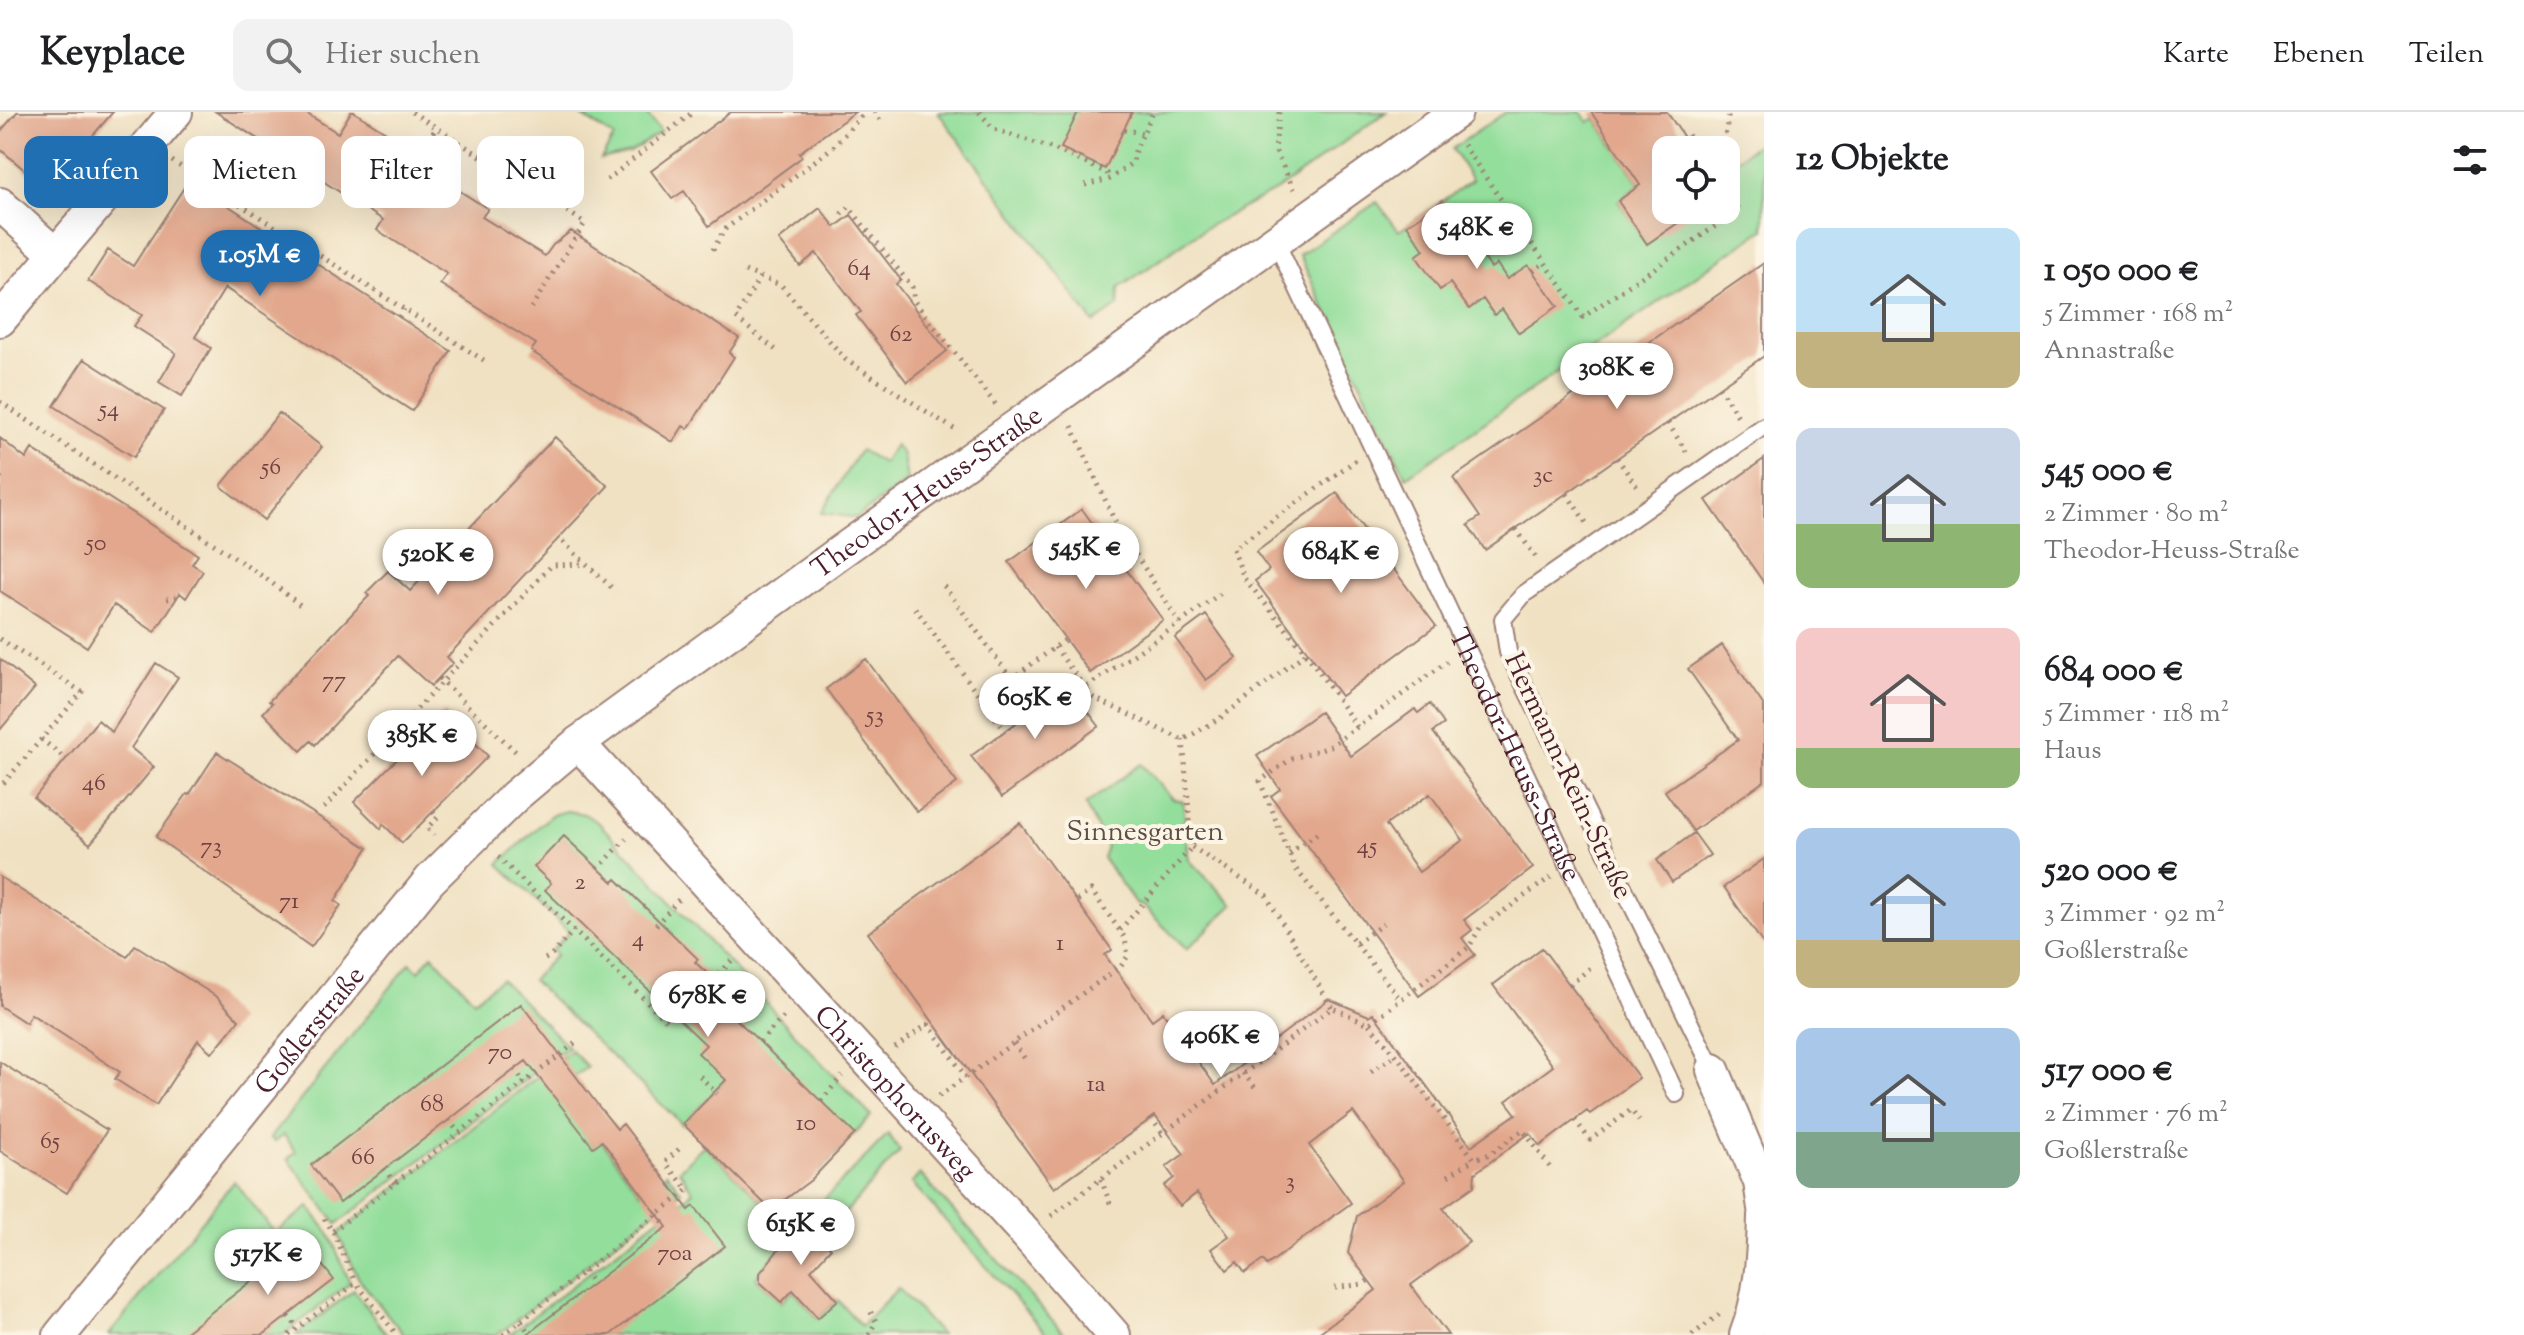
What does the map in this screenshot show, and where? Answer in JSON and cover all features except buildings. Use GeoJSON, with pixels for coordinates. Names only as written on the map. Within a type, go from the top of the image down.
{"type":"FeatureCollection","features":[{"type":"Feature","properties":{"kind":"street"},"geometry":{"type":"LineString","coordinates":[[156,136],[176,112]]}},
{"type":"Feature","properties":{"kind":"street","name":"Theodor-Heuss-Straße"},"geometry":{"type":"LineString","coordinates":[[578,743],[1448,118]]}},
{"type":"Feature","properties":{"kind":"street"},"geometry":{"type":"LineString","coordinates":[[0,204],[55,254]]}},
{"type":"Feature","properties":{"kind":"street"},"geometry":{"type":"LineString","coordinates":[[0,320],[94,208]]}},
{"type":"Feature","properties":{"kind":"street","name":"Goßlerstraße"},"geometry":{"type":"LineString","coordinates":[[60,1335],[430,880],[475,834],[578,743]]}},
{"type":"Feature","properties":{"kind":"street","name":"Christophorusweg"},"geometry":{"type":"LineString","coordinates":[[578,743],[1026,1234],[1114,1335]]}},
{"type":"Feature","properties":{"kind":"street","name":"Hermann-Rein-Straße"},"geometry":{"type":"LineString","coordinates":[[1713,1070],[1763,1192]]}},
{"type":"Feature","properties":{"kind":"street"},"geometry":{"type":"LineString","coordinates":[[1746,1335],[1757,1308],[1763,1263],[1764,1216]]}},
{"type":"Feature","properties":{"kind":"lane","name":"Theodor-Heuss-Straße"},"geometry":{"type":"LineString","coordinates":[[1275,240],[1676,1094]]}},
{"type":"Feature","properties":{"kind":"lane","name":"Hermann-Rein-Straße"},"geometry":{"type":"LineString","coordinates":[[1713,1070],[1508,652],[1503,619],[1524,594],[1757,431]]}},
{"type":"Feature","properties":{"kind":"path"},"geometry":{"type":"LineString","coordinates":[[412,112],[477,154]]}},
{"type":"Feature","properties":{"kind":"path"},"geometry":{"type":"LineString","coordinates":[[607,180],[693,112]]}},
{"type":"Feature","properties":{"kind":"path"},"geometry":{"type":"LineString","coordinates":[[713,250],[724,230],[833,147],[865,112]]}},
{"type":"Feature","properties":{"kind":"path"},"geometry":{"type":"LineString","coordinates":[[874,112],[880,120]]}},
{"type":"Feature","properties":{"kind":"path"},"geometry":{"type":"LineString","coordinates":[[979,112],[994,129],[1054,149],[1107,173],[1110,179]]}},
{"type":"Feature","properties":{"kind":"path"},"geometry":{"type":"LineString","coordinates":[[1085,185],[1110,179],[1133,162],[1153,112]]}},
{"type":"Feature","properties":{"kind":"path"},"geometry":{"type":"LineString","coordinates":[[1279,112],[1275,150],[1308,217]]}},
{"type":"Feature","properties":{"kind":"path"},"geometry":{"type":"LineString","coordinates":[[1725,136],[1729,112]]}},
{"type":"Feature","properties":{"kind":"path"},"geometry":{"type":"LineString","coordinates":[[1448,118],[1459,139],[1583,317],[1719,224]]}},
{"type":"Feature","properties":{"kind":"path"},"geometry":{"type":"LineString","coordinates":[[431,136],[436,128]]}},
{"type":"Feature","properties":{"kind":"path"},"geometry":{"type":"LineString","coordinates":[[1124,130],[1143,133]]}},
{"type":"Feature","properties":{"kind":"path"},"geometry":{"type":"LineString","coordinates":[[841,214],[849,207],[912,287],[914,301],[1014,427]]}},
{"type":"Feature","properties":{"kind":"path"},"geometry":{"type":"LineString","coordinates":[[247,208],[485,361]]}},
{"type":"Feature","properties":{"kind":"path"},"geometry":{"type":"LineString","coordinates":[[529,311],[585,223],[561,208]]}},
{"type":"Feature","properties":{"kind":"path"},"geometry":{"type":"LineString","coordinates":[[1472,242],[1511,215]]}},
{"type":"Feature","properties":{"kind":"path"},"geometry":{"type":"LineString","coordinates":[[1533,271],[1545,262]]}},
{"type":"Feature","properties":{"kind":"path"},"geometry":{"type":"LineString","coordinates":[[745,271],[781,285],[846,360],[985,448]]}},
{"type":"Feature","properties":{"kind":"path"},"geometry":{"type":"LineString","coordinates":[[760,277],[736,318],[777,351]]}},
{"type":"Feature","properties":{"kind":"path"},"geometry":{"type":"LineString","coordinates":[[399,317],[404,309]]}},
{"type":"Feature","properties":{"kind":"path"},"geometry":{"type":"LineString","coordinates":[[1719,387],[1757,431]]}},
{"type":"Feature","properties":{"kind":"path"},"geometry":{"type":"LineString","coordinates":[[1058,396],[1116,524],[1180,623]]}},
{"type":"Feature","properties":{"kind":"path"},"geometry":{"type":"LineString","coordinates":[[0,402],[268,580],[304,608]]}},
{"type":"Feature","properties":{"kind":"path"},"geometry":{"type":"LineString","coordinates":[[1668,423],[1698,471]]}},
{"type":"Feature","properties":{"kind":"path"},"geometry":{"type":"LineString","coordinates":[[1357,727],[1306,653],[1244,578],[1233,549],[1373,448]]}},
{"type":"Feature","properties":{"kind":"path"},"geometry":{"type":"LineString","coordinates":[[1617,458],[1650,506]]}},
{"type":"Feature","properties":{"kind":"path"},"geometry":{"type":"LineString","coordinates":[[1567,494],[1599,542]]}},
{"type":"Feature","properties":{"kind":"path"},"geometry":{"type":"LineString","coordinates":[[1516,529],[1549,577]]}},
{"type":"Feature","properties":{"kind":"path"},"geometry":{"type":"LineString","coordinates":[[563,542],[611,587]]}},
{"type":"Feature","properties":{"kind":"path"},"geometry":{"type":"LineString","coordinates":[[324,808],[552,565],[586,564]]}},
{"type":"Feature","properties":{"kind":"path"},"geometry":{"type":"LineString","coordinates":[[944,586],[1034,710]]}},
{"type":"Feature","properties":{"kind":"path"},"geometry":{"type":"LineString","coordinates":[[1085,688],[1225,590]]}},
{"type":"Feature","properties":{"kind":"path"},"geometry":{"type":"LineString","coordinates":[[167,599],[182,595]]}},
{"type":"Feature","properties":{"kind":"path"},"geometry":{"type":"LineString","coordinates":[[915,608],[1005,731]]}},
{"type":"Feature","properties":{"kind":"path"},"geometry":{"type":"LineString","coordinates":[[0,639],[82,692],[1,786]]}},
{"type":"Feature","properties":{"kind":"path"},"geometry":{"type":"LineString","coordinates":[[1011,679],[1065,640]]}},
{"type":"Feature","properties":{"kind":"path"},"geometry":{"type":"LineString","coordinates":[[1055,647],[1094,698],[1183,740]]}},
{"type":"Feature","properties":{"kind":"path"},"geometry":{"type":"LineString","coordinates":[[1401,1000],[1295,868],[1260,781],[1291,759],[1331,746],[1467,648]]}},
{"type":"Feature","properties":{"kind":"path"},"geometry":{"type":"LineString","coordinates":[[1183,740],[1219,719],[1306,653]]}},
{"type":"Feature","properties":{"kind":"path"},"geometry":{"type":"LineString","coordinates":[[441,680],[541,775]]}},
{"type":"Feature","properties":{"kind":"path"},"geometry":{"type":"LineString","coordinates":[[41,739],[66,759]]}},
{"type":"Feature","properties":{"kind":"path"},"geometry":{"type":"LineString","coordinates":[[1120,930],[1192,847],[1183,740]]}},
{"type":"Feature","properties":{"kind":"path"},"geometry":{"type":"LineString","coordinates":[[427,828],[438,817],[433,812]]}},
{"type":"Feature","properties":{"kind":"path"},"geometry":{"type":"LineString","coordinates":[[598,869],[645,817]]}},
{"type":"Feature","properties":{"kind":"path"},"geometry":{"type":"LineString","coordinates":[[1289,853],[1318,833]]}},
{"type":"Feature","properties":{"kind":"path"},"geometry":{"type":"LineString","coordinates":[[475,834],[668,1022]]}},
{"type":"Feature","properties":{"kind":"path"},"geometry":{"type":"LineString","coordinates":[[1192,847],[1266,895],[1332,1008],[1369,1024],[1474,1159]]}},
{"type":"Feature","properties":{"kind":"path"},"geometry":{"type":"LineString","coordinates":[[1369,1024],[1469,947],[1480,928],[1568,864]]}},
{"type":"Feature","properties":{"kind":"path"},"geometry":{"type":"LineString","coordinates":[[916,1113],[1121,966],[1128,956],[1125,938],[1120,930],[1091,890],[1077,901]]}},
{"type":"Feature","properties":{"kind":"path"},"geometry":{"type":"LineString","coordinates":[[1356,943],[1383,924]]}},
{"type":"Feature","properties":{"kind":"path"},"geometry":{"type":"LineString","coordinates":[[545,959],[574,930]]}},
{"type":"Feature","properties":{"kind":"path"},"geometry":{"type":"LineString","coordinates":[[1026,1234],[1332,1008]]}},
{"type":"Feature","properties":{"kind":"path"},"geometry":{"type":"LineString","coordinates":[[872,1065],[930,1023],[966,1077]]}},
{"type":"Feature","properties":{"kind":"path"},"geometry":{"type":"LineString","coordinates":[[333,1231],[578,1041]]}},
{"type":"Feature","properties":{"kind":"path"},"geometry":{"type":"LineString","coordinates":[[1014,1043],[1025,1059]]}},
{"type":"Feature","properties":{"kind":"path"},"geometry":{"type":"LineString","coordinates":[[1371,1072],[1396,1055]]}},
{"type":"Feature","properties":{"kind":"path"},"geometry":{"type":"LineString","coordinates":[[515,1069],[524,1083]]}},
{"type":"Feature","properties":{"kind":"path"},"geometry":{"type":"LineString","coordinates":[[1243,1073],[1258,1091]]}},
{"type":"Feature","properties":{"kind":"path"},"geometry":{"type":"LineString","coordinates":[[700,1076],[717,1094]]}},
{"type":"Feature","properties":{"kind":"path"},"geometry":{"type":"LineString","coordinates":[[1575,1120],[1590,1140],[1631,1110],[1639,1121]]}},
{"type":"Feature","properties":{"kind":"path"},"geometry":{"type":"LineString","coordinates":[[1151,1118],[1162,1133]]}},
{"type":"Feature","properties":{"kind":"path"},"geometry":{"type":"LineString","coordinates":[[449,1120],[459,1133]]}},
{"type":"Feature","properties":{"kind":"path"},"geometry":{"type":"LineString","coordinates":[[1448,1176],[1474,1159],[1490,1154],[1523,1130],[1552,1170]]}},
{"type":"Feature","properties":{"kind":"path"},"geometry":{"type":"LineString","coordinates":[[503,1335],[688,1190],[665,1162],[679,1149]]}},
{"type":"Feature","properties":{"kind":"path"},"geometry":{"type":"LineString","coordinates":[[384,1169],[395,1183]]}},
{"type":"Feature","properties":{"kind":"path"},"geometry":{"type":"LineString","coordinates":[[1101,1179],[1111,1206]]}},
{"type":"Feature","properties":{"kind":"path"},"geometry":{"type":"LineString","coordinates":[[657,1215],[666,1227]]}},
{"type":"Feature","properties":{"kind":"path"},"geometry":{"type":"LineString","coordinates":[[324,1219],[333,1231],[356,1283],[397,1335]]}},
{"type":"Feature","properties":{"kind":"path"},"geometry":{"type":"LineString","coordinates":[[584,1271],[593,1284]]}},
{"type":"Feature","properties":{"kind":"path"},"geometry":{"type":"LineString","coordinates":[[1335,1288],[1363,1284],[1369,1280]]}},
{"type":"Feature","properties":{"kind":"path"},"geometry":{"type":"LineString","coordinates":[[289,1335],[356,1283]]}},
{"type":"Feature","properties":{"kind":"path"},"geometry":{"type":"LineString","coordinates":[[869,1335],[876,1321],[870,1311]]}},
{"type":"Feature","properties":{"kind":"path"},"geometry":{"type":"LineString","coordinates":[[288,1316],[298,1328]]}},
{"type":"Feature","properties":{"kind":"path"},"geometry":{"type":"LineString","coordinates":[[521,1321],[529,1333]]}},
{"type":"Feature","properties":{"kind":"green space"},"geometry":{"type":"Polygon","coordinates":[[[576,112],[645,112],[661,132],[630,152],[601,159],[614,137],[576,112]]]}},
{"type":"Feature","properties":{"kind":"green space"},"geometry":{"type":"Polygon","coordinates":[[[938,112],[1386,112],[1277,190],[1207,227],[1119,288],[1118,306],[1094,323],[938,112]]]}},
{"type":"Feature","properties":{"kind":"green space"},"geometry":{"type":"Polygon","coordinates":[[[1506,112],[1581,112],[1588,122],[1595,118],[1640,185],[1618,201],[1647,243],[1671,224],[1740,224],[1740,157],[1764,139],[1764,229],[1406,477],[1299,255],[1377,202],[1399,231],[1472,180],[1452,149],[1506,112]]]}},
{"type":"Feature","properties":{"kind":"green space"},"geometry":{"type":"Polygon","coordinates":[[[895,445],[903,455],[907,481],[857,518],[821,513],[860,450],[883,463],[895,445]]]}},
{"type":"Feature","properties":{"kind":"green space","name":"Sinnesgarten"},"geometry":{"type":"Polygon","coordinates":[[[1141,764],[1173,799],[1183,801],[1189,860],[1233,905],[1187,949],[1144,907],[1135,903],[1103,858],[1107,846],[1085,805],[1141,764]]]}},
{"type":"Feature","properties":{"kind":"green space"},"geometry":{"type":"Polygon","coordinates":[[[567,811],[584,814],[599,823],[871,1116],[820,1171],[726,1080],[683,1125],[532,980],[556,955],[552,950],[569,932],[499,864],[551,815],[567,811]]]}},
{"type":"Feature","properties":{"kind":"green space"},"geometry":{"type":"Polygon","coordinates":[[[432,955],[474,1000],[501,979],[568,1047],[337,1224],[288,1159],[296,1152],[284,1135],[274,1142],[270,1138],[410,963],[419,971],[432,955]]]}},
{"type":"Feature","properties":{"kind":"green space"},"geometry":{"type":"Polygon","coordinates":[[[571,1050],[587,1067],[553,1093],[593,1146],[601,1141],[641,1193],[667,1173],[681,1191],[497,1335],[404,1335],[359,1279],[339,1236],[340,1232],[571,1050]]]}},
{"type":"Feature","properties":{"kind":"green space"},"geometry":{"type":"Polygon","coordinates":[[[888,1134],[900,1151],[829,1231],[811,1213],[888,1134]]]}},
{"type":"Feature","properties":{"kind":"green space"},"geometry":{"type":"Polygon","coordinates":[[[704,1145],[793,1231],[756,1278],[782,1302],[793,1291],[818,1318],[838,1300],[861,1326],[898,1288],[941,1335],[509,1335],[693,1192],[679,1170],[704,1145]]]}},
{"type":"Feature","properties":{"kind":"green space"},"geometry":{"type":"Polygon","coordinates":[[[920,1174],[1065,1335],[1047,1335],[912,1183],[920,1174]]]}},
{"type":"Feature","properties":{"kind":"green space"},"geometry":{"type":"Polygon","coordinates":[[[234,1181],[275,1233],[309,1207],[329,1233],[350,1283],[283,1335],[109,1335],[234,1181]]]}},
{"type":"Feature","properties":{"kind":"green space"},"geometry":{"type":"Polygon","coordinates":[[[354,1290],[387,1335],[296,1335],[354,1290]]]}}]}
